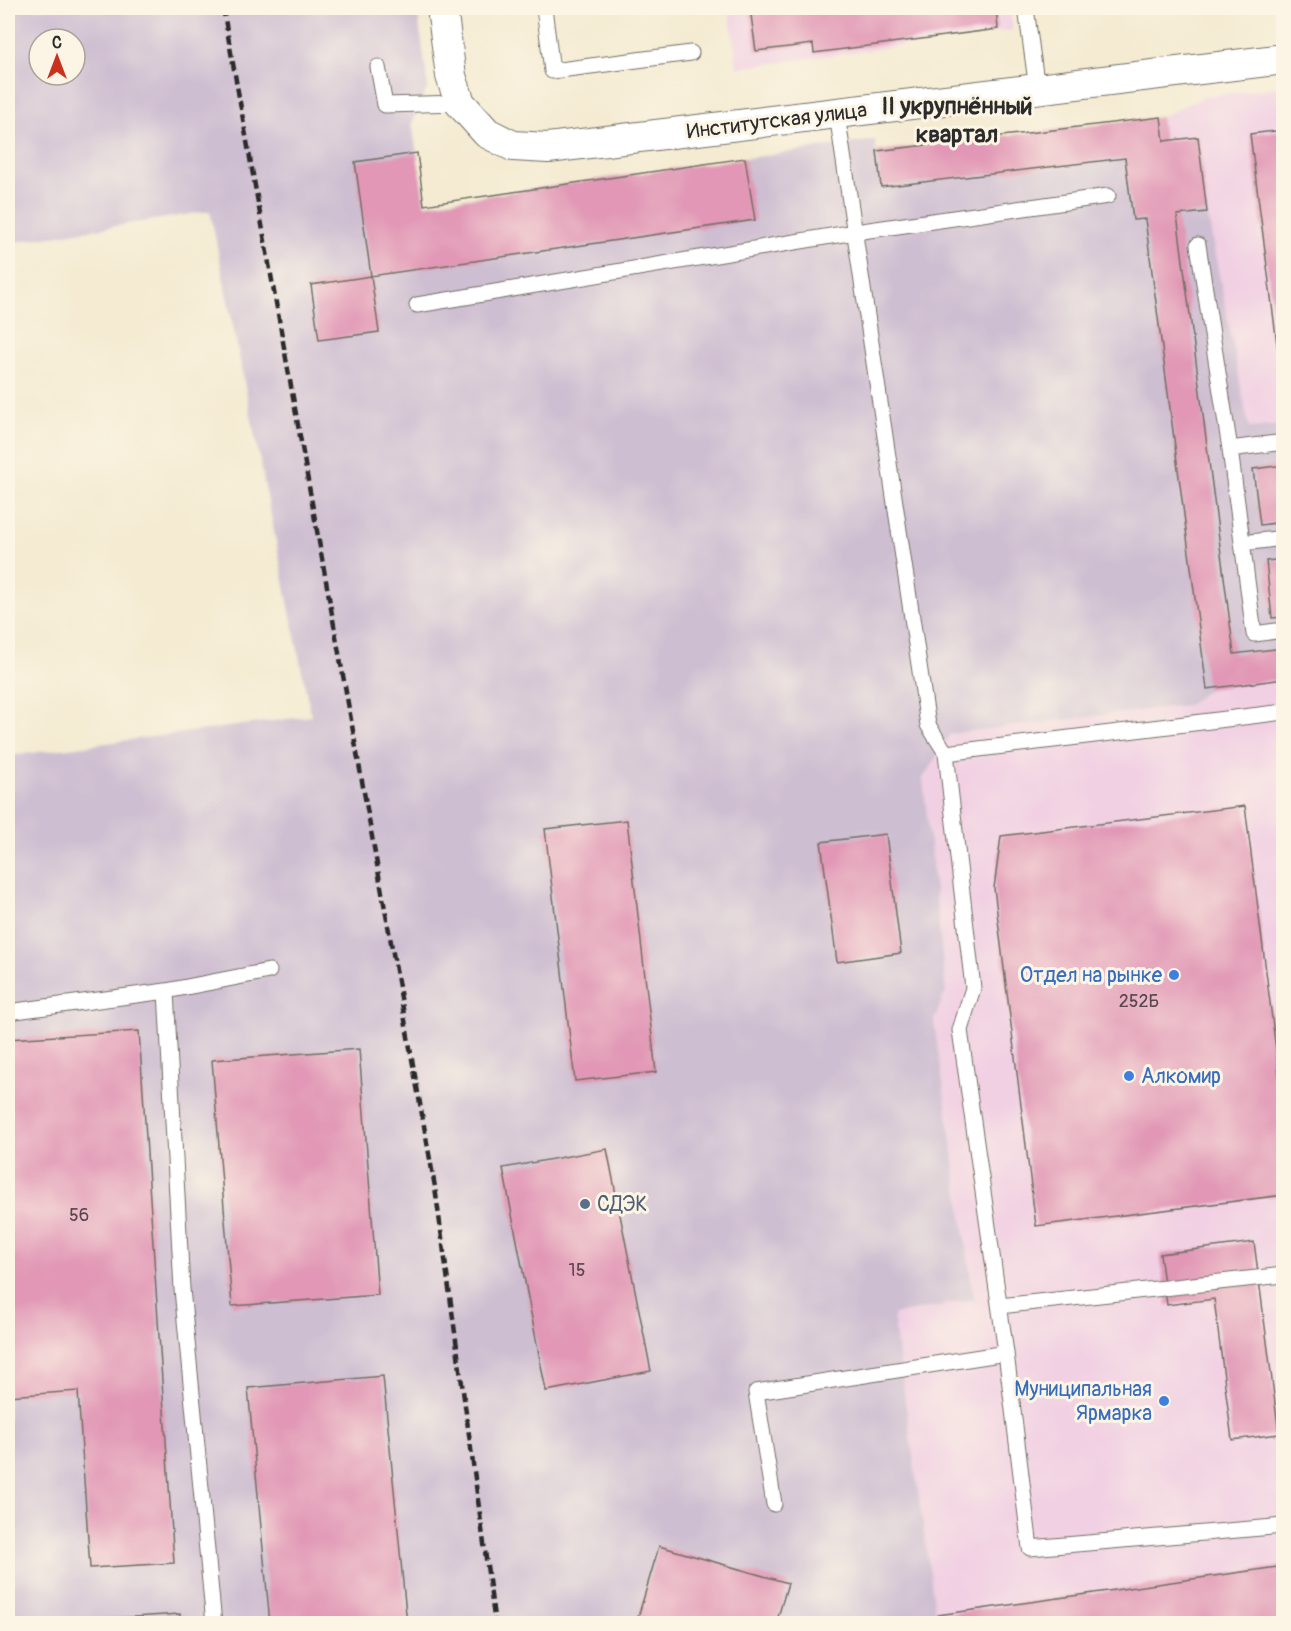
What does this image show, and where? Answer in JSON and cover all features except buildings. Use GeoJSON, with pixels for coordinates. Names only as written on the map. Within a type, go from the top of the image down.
{"type":"FeatureCollection","features":[{"type":"Feature","properties":{"kind":"street"},"geometry":{"type":"LineString","coordinates":[[442,8],[451,76],[460,103]]}},
{"type":"Feature","properties":{"kind":"street","name":"Институтская улица"},"geometry":{"type":"LineString","coordinates":[[460,103],[487,133],[513,146],[548,148],[1284,59]]}},
{"type":"Feature","properties":{"kind":"lane"},"geometry":{"type":"LineString","coordinates":[[544,8],[552,71],[691,53]]}},
{"type":"Feature","properties":{"kind":"lane"},"geometry":{"type":"LineString","coordinates":[[1026,8],[1037,89]]}},
{"type":"Feature","properties":{"kind":"lane"},"geometry":{"type":"LineString","coordinates":[[378,66],[385,105],[460,103]]}},
{"type":"Feature","properties":{"kind":"lane"},"geometry":{"type":"LineString","coordinates":[[837,114],[928,725],[946,753],[973,988],[960,1030],[1000,1306],[1030,1548],[1284,1526]]}},
{"type":"Feature","properties":{"kind":"lane"},"geometry":{"type":"LineString","coordinates":[[417,305],[855,232],[1107,196]]}},
{"type":"Feature","properties":{"kind":"lane"},"geometry":{"type":"LineString","coordinates":[[1198,245],[1230,449],[1254,633],[1284,630]]}},
{"type":"Feature","properties":{"kind":"lane"},"geometry":{"type":"LineString","coordinates":[[1230,449],[1284,442]]}},
{"type":"Feature","properties":{"kind":"lane"},"geometry":{"type":"LineString","coordinates":[[1242,543],[1284,538]]}},
{"type":"Feature","properties":{"kind":"lane"},"geometry":{"type":"LineString","coordinates":[[946,753],[1284,712]]}},
{"type":"Feature","properties":{"kind":"lane"},"geometry":{"type":"LineString","coordinates":[[8,1011],[166,991],[269,971]]}},
{"type":"Feature","properties":{"kind":"lane"},"geometry":{"type":"LineString","coordinates":[[166,991],[182,1289],[214,1623]]}},
{"type":"Feature","properties":{"kind":"lane"},"geometry":{"type":"LineString","coordinates":[[1000,1306],[1284,1275]]}},
{"type":"Feature","properties":{"kind":"lane"},"geometry":{"type":"LineString","coordinates":[[774,1504],[756,1392],[1006,1353]]}},
{"type":"Feature","properties":{"kind":"shaded area"},"geometry":{"type":"Polygon","coordinates":[[[8,8],[417,8],[428,86],[412,123],[425,204],[875,140],[881,187],[1103,161],[1099,125],[1161,117],[1173,215],[1207,212],[1249,428],[1283,425],[1283,679],[1208,689],[1188,705],[950,734],[923,779],[946,991],[934,1021],[974,1299],[893,1315],[937,1623],[8,1623],[8,756],[311,716],[210,211],[8,243],[8,8]]]}},
{"type":"Feature","properties":{"kind":"shaded area"},"geometry":{"type":"Polygon","coordinates":[[[729,8],[1010,8],[1013,30],[737,68],[729,8]]]}},
{"type":"Feature","properties":{"kind":"shaded area"},"geometry":{"type":"Polygon","coordinates":[[[1283,86],[1283,425],[1249,429],[1207,212],[1173,216],[1161,117],[1203,97],[1283,86]]]}},
{"type":"Feature","properties":{"kind":"shaded area"},"geometry":{"type":"Polygon","coordinates":[[[1283,679],[1283,1623],[937,1623],[893,1315],[974,1299],[934,1021],[946,991],[923,780],[950,734],[1188,705],[1207,689],[1283,679]]]}},
{"type":"Feature","properties":{"kind":"railway"},"geometry":{"type":"LineString","coordinates":[[223,8],[435,1187],[495,1624]]}},
{"type":"Feature","properties":{"kind":"place","name":"Отдел на рынке"},"geometry":{"type":"Point","coordinates":[1174,975]}},
{"type":"Feature","properties":{"kind":"place","name":"Алкомир"},"geometry":{"type":"Point","coordinates":[1129,1076]}},
{"type":"Feature","properties":{"kind":"place","name":"СДЭК"},"geometry":{"type":"Point","coordinates":[585,1204]}},
{"type":"Feature","properties":{"kind":"place","name":"Муниципальная Ярмарка"},"geometry":{"type":"Point","coordinates":[1164,1401]}},
{"type":"Feature","properties":{"kind":"district","name":"II укрупнённый квартал"},"geometry":{"type":"Point","coordinates":[957,120]}}]}
